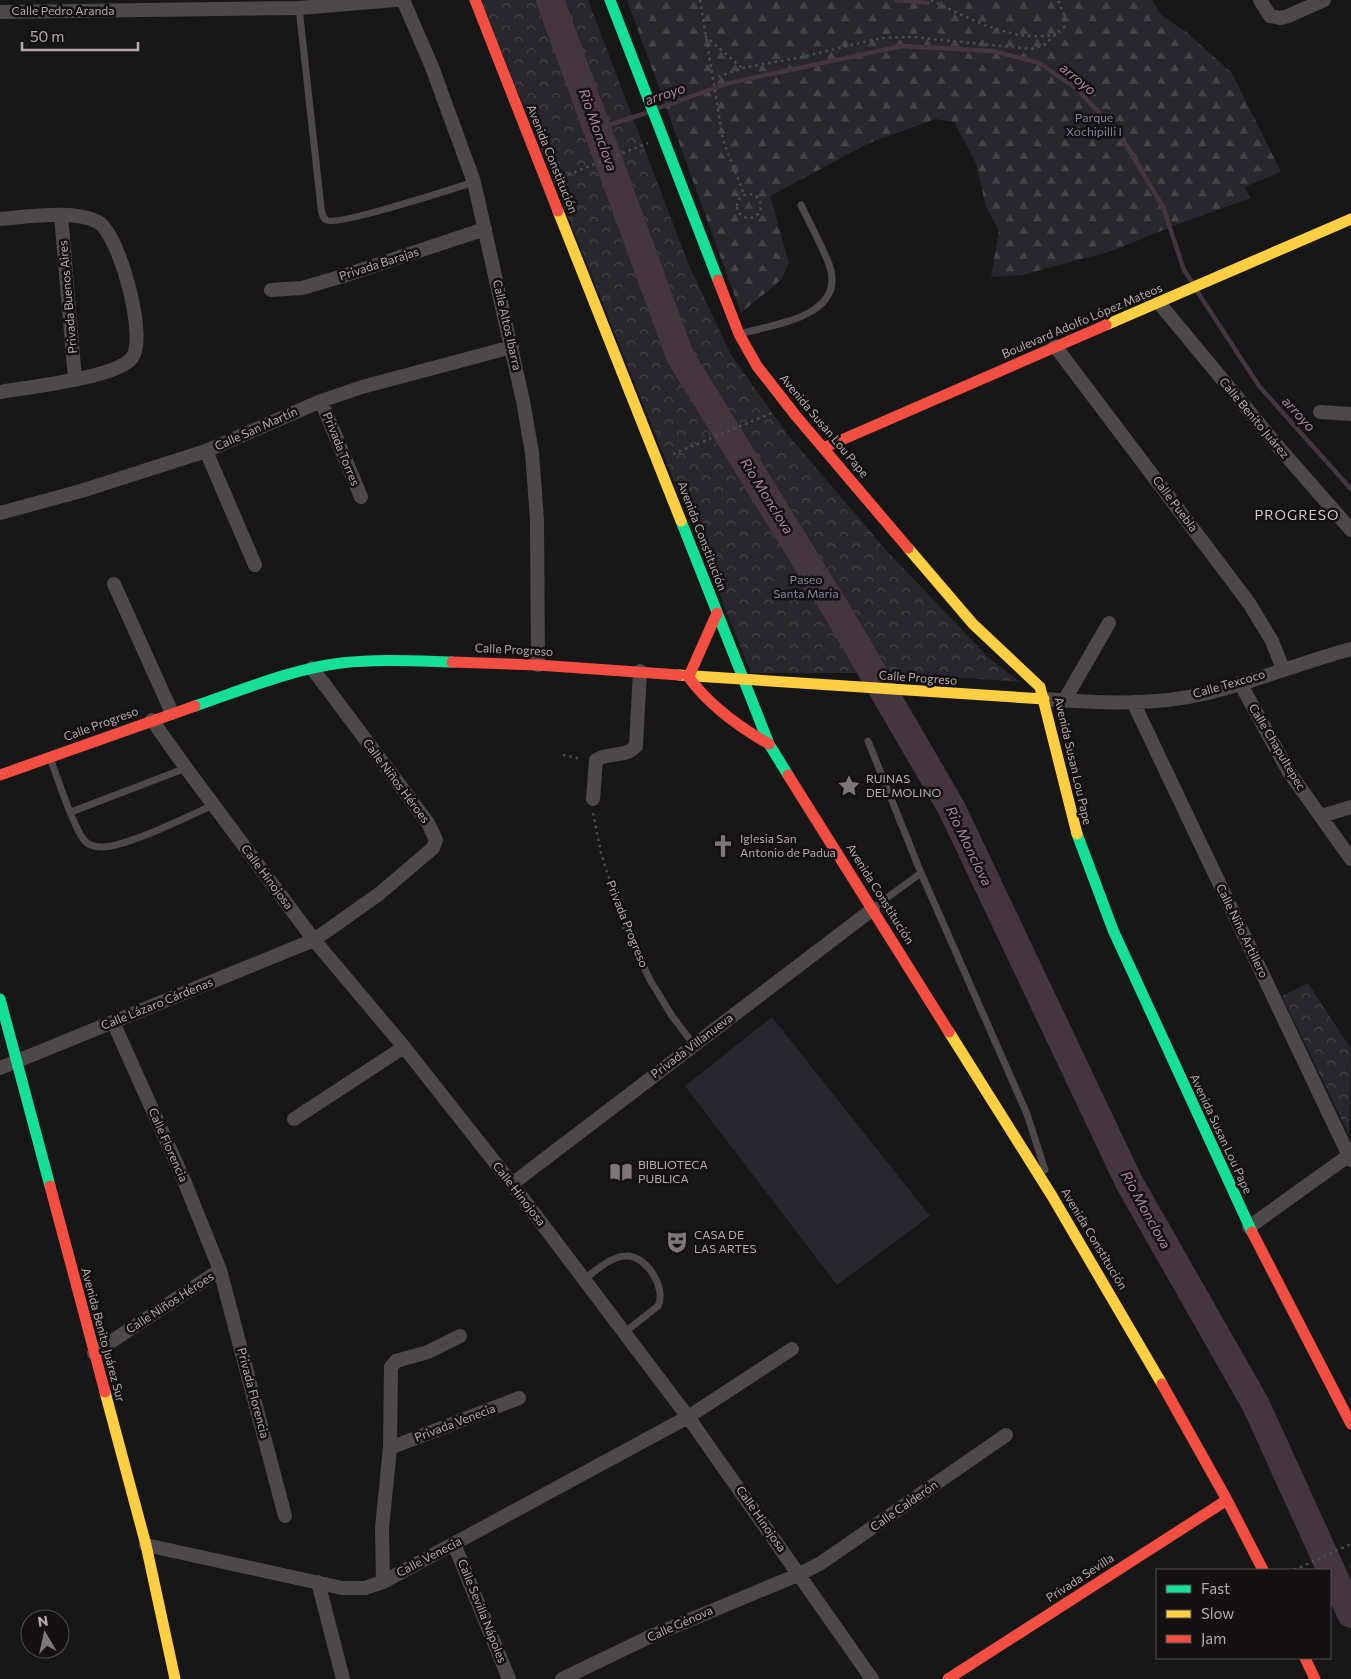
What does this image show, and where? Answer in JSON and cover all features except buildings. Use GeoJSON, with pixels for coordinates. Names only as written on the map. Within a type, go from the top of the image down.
{"type":"FeatureCollection","features":[{"type":"Feature","properties":{"kind":"street","name":"Calle Altos Ibarra"},"geometry":{"type":"LineString","coordinates":[[403,0],[435,76],[474,182],[512,347],[532,453],[537,519],[538,665]]}},
{"type":"Feature","properties":{"kind":"street","name":"Avenida Constitución"},"geometry":{"type":"LineString","coordinates":[[475,0],[768,744],[1052,1196],[1128,1325],[1227,1500],[1262,1569]]}},
{"type":"Feature","properties":{"kind":"street","name":"Avenida Susan Lou Pape"},"geometry":{"type":"LineString","coordinates":[[610,0],[739,334],[757,366],[788,406],[972,624],[1036,680],[1044,699],[1078,839],[1120,946],[1249,1227],[1351,1424]]}},
{"type":"Feature","properties":{"kind":"street"},"geometry":{"type":"LineString","coordinates":[[1260,0],[1270,16],[1281,18],[1324,0]]}},
{"type":"Feature","properties":{"kind":"street","name":"Calle Pedro Aranda"},"geometry":{"type":"LineString","coordinates":[[0,12],[300,8],[390,1]]}},
{"type":"Feature","properties":{"kind":"street"},"geometry":{"type":"LineString","coordinates":[[0,219],[61,215],[86,217],[107,229],[114,243],[127,282],[136,324],[137,344],[133,357],[121,366],[75,379],[0,392]]}},
{"type":"Feature","properties":{"kind":"street","name":"Privada Buenos Aires"},"geometry":{"type":"LineString","coordinates":[[61,215],[75,379]]}},
{"type":"Feature","properties":{"kind":"street","name":"Boulevard Adolfo López Mateos"},"geometry":{"type":"LineString","coordinates":[[823,448],[1351,219]]}},
{"type":"Feature","properties":{"kind":"street","name":"Privada Barajas"},"geometry":{"type":"LineString","coordinates":[[271,290],[302,288],[318,284],[485,229]]}},
{"type":"Feature","properties":{"kind":"street","name":"Calle Benito Juárez"},"geometry":{"type":"LineString","coordinates":[[1162,302],[1280,450],[1351,530]]}},
{"type":"Feature","properties":{"kind":"street","name":"Calle Puebla"},"geometry":{"type":"LineString","coordinates":[[1055,346],[1250,602],[1272,641],[1282,669]]}},
{"type":"Feature","properties":{"kind":"street","name":"Calle San Martín"},"geometry":{"type":"LineString","coordinates":[[0,513],[81,491],[206,451],[322,401],[362,387],[512,347]]}},
{"type":"Feature","properties":{"kind":"street","name":"Privada Torres"},"geometry":{"type":"LineString","coordinates":[[322,401],[361,497]]}},
{"type":"Feature","properties":{"kind":"street"},"geometry":{"type":"LineString","coordinates":[[1320,412],[1351,414]]}},
{"type":"Feature","properties":{"kind":"street"},"geometry":{"type":"LineString","coordinates":[[206,451],[255,564]]}},
{"type":"Feature","properties":{"kind":"street"},"geometry":{"type":"LineString","coordinates":[[114,584],[172,713]]}},
{"type":"Feature","properties":{"kind":"street"},"geometry":{"type":"LineString","coordinates":[[717,613],[688,676],[694,687],[750,734],[768,744]]}},
{"type":"Feature","properties":{"kind":"street"},"geometry":{"type":"LineString","coordinates":[[1064,701],[1109,623]]}},
{"type":"Feature","properties":{"kind":"street","name":"Calle Texcoco"},"geometry":{"type":"LineString","coordinates":[[1044,699],[1132,702],[1208,693],[1351,649]]}},
{"type":"Feature","properties":{"kind":"street","name":"Calle Progreso"},"geometry":{"type":"LineString","coordinates":[[0,775],[172,713],[312,668],[341,663],[382,660],[538,665],[794,684],[1044,699]]}},
{"type":"Feature","properties":{"kind":"street","name":"Calle Niños Héroes"},"geometry":{"type":"LineString","coordinates":[[312,668],[428,823],[436,844],[379,894],[314,940]]}},
{"type":"Feature","properties":{"kind":"street"},"geometry":{"type":"LineString","coordinates":[[593,799],[595,762],[602,757],[630,752],[636,746],[640,672]]}},
{"type":"Feature","properties":{"kind":"street","name":"Calle Chapultepec"},"geometry":{"type":"LineString","coordinates":[[1240,683],[1289,772],[1351,859]]}},
{"type":"Feature","properties":{"kind":"street","name":"Calle Niño Artillero"},"geometry":{"type":"LineString","coordinates":[[1132,702],[1350,1157]]}},
{"type":"Feature","properties":{"kind":"street","name":"Calle Hinojosa"},"geometry":{"type":"LineString","coordinates":[[152,720],[314,940],[404,1048],[512,1184],[688,1417],[872,1679]]}},
{"type":"Feature","properties":{"kind":"street"},"geometry":{"type":"LineString","coordinates":[[1322,816],[1351,807]]}},
{"type":"Feature","properties":{"kind":"street","name":"Privada Villanueva"},"geometry":{"type":"LineString","coordinates":[[512,1184],[873,909]]}},
{"type":"Feature","properties":{"kind":"street","name":"Calle Lázaro Cárdenas"},"geometry":{"type":"LineString","coordinates":[[0,1068],[314,940]]}},
{"type":"Feature","properties":{"kind":"street","name":"Avenida Benito Juárez Sur"},"geometry":{"type":"LineString","coordinates":[[0,999],[15,1062],[146,1545],[175,1679]]}},
{"type":"Feature","properties":{"kind":"street","name":"Calle Florencia"},"geometry":{"type":"LineString","coordinates":[[113,1022],[183,1178],[220,1270]]}},
{"type":"Feature","properties":{"kind":"street"},"geometry":{"type":"LineString","coordinates":[[294,1119],[404,1048]]}},
{"type":"Feature","properties":{"kind":"street"},"geometry":{"type":"LineString","coordinates":[[1249,1227],[1350,1157]]}},
{"type":"Feature","properties":{"kind":"street","name":"Calle Niños Héroes"},"geometry":{"type":"LineString","coordinates":[[94,1353],[220,1270]]}},
{"type":"Feature","properties":{"kind":"street","name":"Privada Florencia"},"geometry":{"type":"LineString","coordinates":[[220,1270],[285,1516]]}},
{"type":"Feature","properties":{"kind":"street"},"geometry":{"type":"LineString","coordinates":[[382,1582],[383,1511],[390,1448],[391,1367],[396,1361],[428,1352],[460,1336]]}},
{"type":"Feature","properties":{"kind":"street"},"geometry":{"type":"LineString","coordinates":[[688,1417],[792,1349]]}},
{"type":"Feature","properties":{"kind":"street","name":"Privada Venecia"},"geometry":{"type":"LineString","coordinates":[[390,1448],[519,1398]]}},
{"type":"Feature","properties":{"kind":"street","name":"Calle Venecia"},"geometry":{"type":"LineString","coordinates":[[146,1545],[354,1589],[382,1582],[688,1417]]}},
{"type":"Feature","properties":{"kind":"street","name":"Calle Calderón"},"geometry":{"type":"LineString","coordinates":[[800,1574],[882,1522],[1006,1435]]}},
{"type":"Feature","properties":{"kind":"street","name":"Privada Sevilla"},"geometry":{"type":"LineString","coordinates":[[948,1679],[1227,1500]]}},
{"type":"Feature","properties":{"kind":"street","name":"Calle Sevilla Nápoles"},"geometry":{"type":"LineString","coordinates":[[454,1544],[509,1679]]}},
{"type":"Feature","properties":{"kind":"street","name":"Calle Génova"},"geometry":{"type":"LineString","coordinates":[[562,1679],[658,1633],[800,1574]]}},
{"type":"Feature","properties":{"kind":"street"},"geometry":{"type":"LineString","coordinates":[[318,1582],[343,1679]]}},
{"type":"Feature","properties":{"kind":"street"},"geometry":{"type":"LineString","coordinates":[[1305,1659],[1315,1679]]}},
{"type":"Feature","properties":{"kind":"lane"},"geometry":{"type":"LineString","coordinates":[[300,8],[322,215],[326,220],[356,218],[474,182]]}},
{"type":"Feature","properties":{"kind":"lane"},"geometry":{"type":"LineString","coordinates":[[739,334],[807,314],[820,306],[828,298],[832,289],[830,266],[801,205]]}},
{"type":"Feature","properties":{"kind":"lane"},"geometry":{"type":"LineString","coordinates":[[868,741],[921,873],[1027,1114],[1052,1196]]}},
{"type":"Feature","properties":{"kind":"lane"},"geometry":{"type":"LineString","coordinates":[[49,757],[83,839],[91,846],[103,848],[131,840],[213,805]]}},
{"type":"Feature","properties":{"kind":"lane"},"geometry":{"type":"LineString","coordinates":[[71,812],[186,768]]}},
{"type":"Feature","properties":{"kind":"lane"},"geometry":{"type":"LineString","coordinates":[[873,909],[921,873]]}},
{"type":"Feature","properties":{"kind":"lane","name":"Privada Progreso"},"geometry":{"type":"LineString","coordinates":[[625,926],[650,980],[672,1016],[694,1045]]}},
{"type":"Feature","properties":{"kind":"lane"},"geometry":{"type":"LineString","coordinates":[[584,1279],[618,1258],[626,1256],[635,1258],[644,1264],[661,1288],[661,1300],[658,1306],[624,1332]]}},
{"type":"Feature","properties":{"kind":"path"},"geometry":{"type":"LineString","coordinates":[[700,0],[723,140],[744,194]]}},
{"type":"Feature","properties":{"kind":"path"},"geometry":{"type":"LineString","coordinates":[[931,0],[987,25],[1024,36],[1042,38],[1058,34]]}},
{"type":"Feature","properties":{"kind":"path"},"geometry":{"type":"LineString","coordinates":[[712,79],[742,68],[802,57],[881,38],[913,37],[1031,49],[1044,46],[1058,34],[1064,23],[1058,0]]}},
{"type":"Feature","properties":{"kind":"path"},"geometry":{"type":"LineString","coordinates":[[705,36],[742,68]]}},
{"type":"Feature","properties":{"kind":"path"},"geometry":{"type":"LineString","coordinates":[[547,183],[663,137]]}},
{"type":"Feature","properties":{"kind":"path"},"geometry":{"type":"LineString","coordinates":[[749,193],[760,201],[759,214],[746,218],[738,210],[739,198],[744,194],[749,193]]}},
{"type":"Feature","properties":{"kind":"path"},"geometry":{"type":"LineString","coordinates":[[658,461],[788,406]]}},
{"type":"Feature","properties":{"kind":"path"},"geometry":{"type":"LineString","coordinates":[[563,755],[595,762]]}},
{"type":"Feature","properties":{"kind":"path","name":"Privada Progreso"},"geometry":{"type":"LineString","coordinates":[[593,799],[594,824],[601,852],[625,926]]}},
{"type":"Feature","properties":{"kind":"path"},"geometry":{"type":"LineString","coordinates":[[1296,1569],[1351,1544]]}},
{"type":"Feature","properties":{"kind":"green space","name":"Paseo Santa Maria"},"geometry":{"type":"Polygon","coordinates":[[[481,0],[588,0],[688,263],[731,355],[788,435],[887,551],[990,659],[1020,682],[896,673],[751,673],[481,0]]]}},
{"type":"Feature","properties":{"kind":"green space","name":"Parque Xochipilli I"},"geometry":{"type":"Polygon","coordinates":[[[627,0],[1152,0],[1161,15],[1185,31],[1232,73],[1281,172],[1244,187],[1251,198],[1178,224],[1112,251],[1022,275],[991,277],[999,231],[986,207],[976,163],[954,122],[935,119],[867,144],[770,196],[789,263],[781,280],[741,313],[627,0]]]}},
{"type":"Feature","properties":{"kind":"green space"},"geometry":{"type":"Polygon","coordinates":[[[1308,983],[1351,1049],[1349,1135],[1282,996],[1308,983]]]}},
{"type":"Feature","properties":{"kind":"green space"},"geometry":{"type":"Polygon","coordinates":[[[772,1017],[930,1216],[837,1285],[685,1086],[772,1017]]]}},
{"type":"Feature","properties":{"kind":"waterway","name":"Rio Monclova"},"geometry":{"type":"LineString","coordinates":[[550,0],[680,356],[840,616],[952,809],[1129,1182],[1256,1405],[1331,1569]]}},
{"type":"Feature","properties":{"kind":"waterway"},"geometry":{"type":"LineString","coordinates":[[896,0],[928,3]]}},
{"type":"Feature","properties":{"kind":"waterway","name":"arroyo"},"geometry":{"type":"LineString","coordinates":[[656,109],[729,83],[902,46],[993,51],[1039,63],[1076,88],[1121,136],[1163,207],[1184,270],[1192,282]]}},
{"type":"Feature","properties":{"kind":"waterway","name":"arroyo"},"geometry":{"type":"LineString","coordinates":[[597,129],[649,112]]}},
{"type":"Feature","properties":{"kind":"waterway","name":"arroyo"},"geometry":{"type":"LineString","coordinates":[[1197,291],[1259,386],[1351,489]]}},
{"type":"Feature","properties":{"kind":"waterway","name":"Rio Monclova"},"geometry":{"type":"LineString","coordinates":[[1331,1570],[1351,1614]]}},
{"type":"Feature","properties":{"kind":"traffic: fast"},"geometry":{"type":"LineString","coordinates":[[610,0],[718,280]]}},
{"type":"Feature","properties":{"kind":"traffic: fast"},"geometry":{"type":"LineString","coordinates":[[681,521],[769,744],[788,775]]}},
{"type":"Feature","properties":{"kind":"traffic: fast"},"geometry":{"type":"LineString","coordinates":[[195,706],[267,681],[323,666],[369,661],[452,662]]}},
{"type":"Feature","properties":{"kind":"traffic: fast"},"geometry":{"type":"LineString","coordinates":[[1077,834],[1113,930],[1252,1232]]}},
{"type":"Feature","properties":{"kind":"traffic: fast"},"geometry":{"type":"LineString","coordinates":[[0,999],[50,1186]]}},
{"type":"Feature","properties":{"kind":"traffic: slow"},"geometry":{"type":"LineString","coordinates":[[558,211],[681,521]]}},
{"type":"Feature","properties":{"kind":"traffic: slow"},"geometry":{"type":"LineString","coordinates":[[1106,325],[1351,219]]}},
{"type":"Feature","properties":{"kind":"traffic: slow"},"geometry":{"type":"LineString","coordinates":[[908,548],[973,624],[1040,687],[1077,834]]}},
{"type":"Feature","properties":{"kind":"traffic: slow"},"geometry":{"type":"LineString","coordinates":[[679,675],[1044,699]]}},
{"type":"Feature","properties":{"kind":"traffic: slow"},"geometry":{"type":"LineString","coordinates":[[949,1032],[1052,1196],[1162,1384]]}},
{"type":"Feature","properties":{"kind":"traffic: slow"},"geometry":{"type":"LineString","coordinates":[[105,1392],[146,1545],[175,1679]]}},
{"type":"Feature","properties":{"kind":"traffic: jam"},"geometry":{"type":"LineString","coordinates":[[475,0],[558,211]]}},
{"type":"Feature","properties":{"kind":"traffic: jam"},"geometry":{"type":"LineString","coordinates":[[718,280],[739,334],[757,366],[796,416],[908,548]]}},
{"type":"Feature","properties":{"kind":"traffic: jam"},"geometry":{"type":"LineString","coordinates":[[823,448],[1106,325]]}},
{"type":"Feature","properties":{"kind":"traffic: jam"},"geometry":{"type":"LineString","coordinates":[[689,676],[717,613]]}},
{"type":"Feature","properties":{"kind":"traffic: jam"},"geometry":{"type":"LineString","coordinates":[[452,662],[538,665],[679,675]]}},
{"type":"Feature","properties":{"kind":"traffic: jam"},"geometry":{"type":"LineString","coordinates":[[687,675],[724,714],[769,744]]}},
{"type":"Feature","properties":{"kind":"traffic: jam"},"geometry":{"type":"LineString","coordinates":[[0,775],[195,706]]}},
{"type":"Feature","properties":{"kind":"traffic: jam"},"geometry":{"type":"LineString","coordinates":[[788,775],[949,1032]]}},
{"type":"Feature","properties":{"kind":"traffic: jam"},"geometry":{"type":"LineString","coordinates":[[50,1186],[105,1392]]}},
{"type":"Feature","properties":{"kind":"traffic: jam"},"geometry":{"type":"LineString","coordinates":[[1252,1232],[1351,1424]]}},
{"type":"Feature","properties":{"kind":"traffic: jam"},"geometry":{"type":"LineString","coordinates":[[1162,1384],[1227,1500],[1262,1569]]}},
{"type":"Feature","properties":{"kind":"traffic: jam"},"geometry":{"type":"LineString","coordinates":[[948,1679],[1227,1500]]}},
{"type":"Feature","properties":{"kind":"traffic: jam"},"geometry":{"type":"LineString","coordinates":[[1305,1659],[1315,1679]]}},
{"type":"Feature","properties":{"kind":"place","name":"RUINAS DEL MOLINO"},"geometry":{"type":"Point","coordinates":[849,786]}},
{"type":"Feature","properties":{"kind":"place","name":"Iglesia San Antonio de Padua"},"geometry":{"type":"Point","coordinates":[723,846]}},
{"type":"Feature","properties":{"kind":"place","name":"BIBLIOTECA PUBLICA"},"geometry":{"type":"Point","coordinates":[621,1172]}},
{"type":"Feature","properties":{"kind":"place","name":"CASA DE LAS ARTES"},"geometry":{"type":"Point","coordinates":[677,1242]}},
{"type":"Feature","properties":{"kind":"district","name":"PROGRESO"},"geometry":{"type":"Point","coordinates":[1297,515]}}]}
